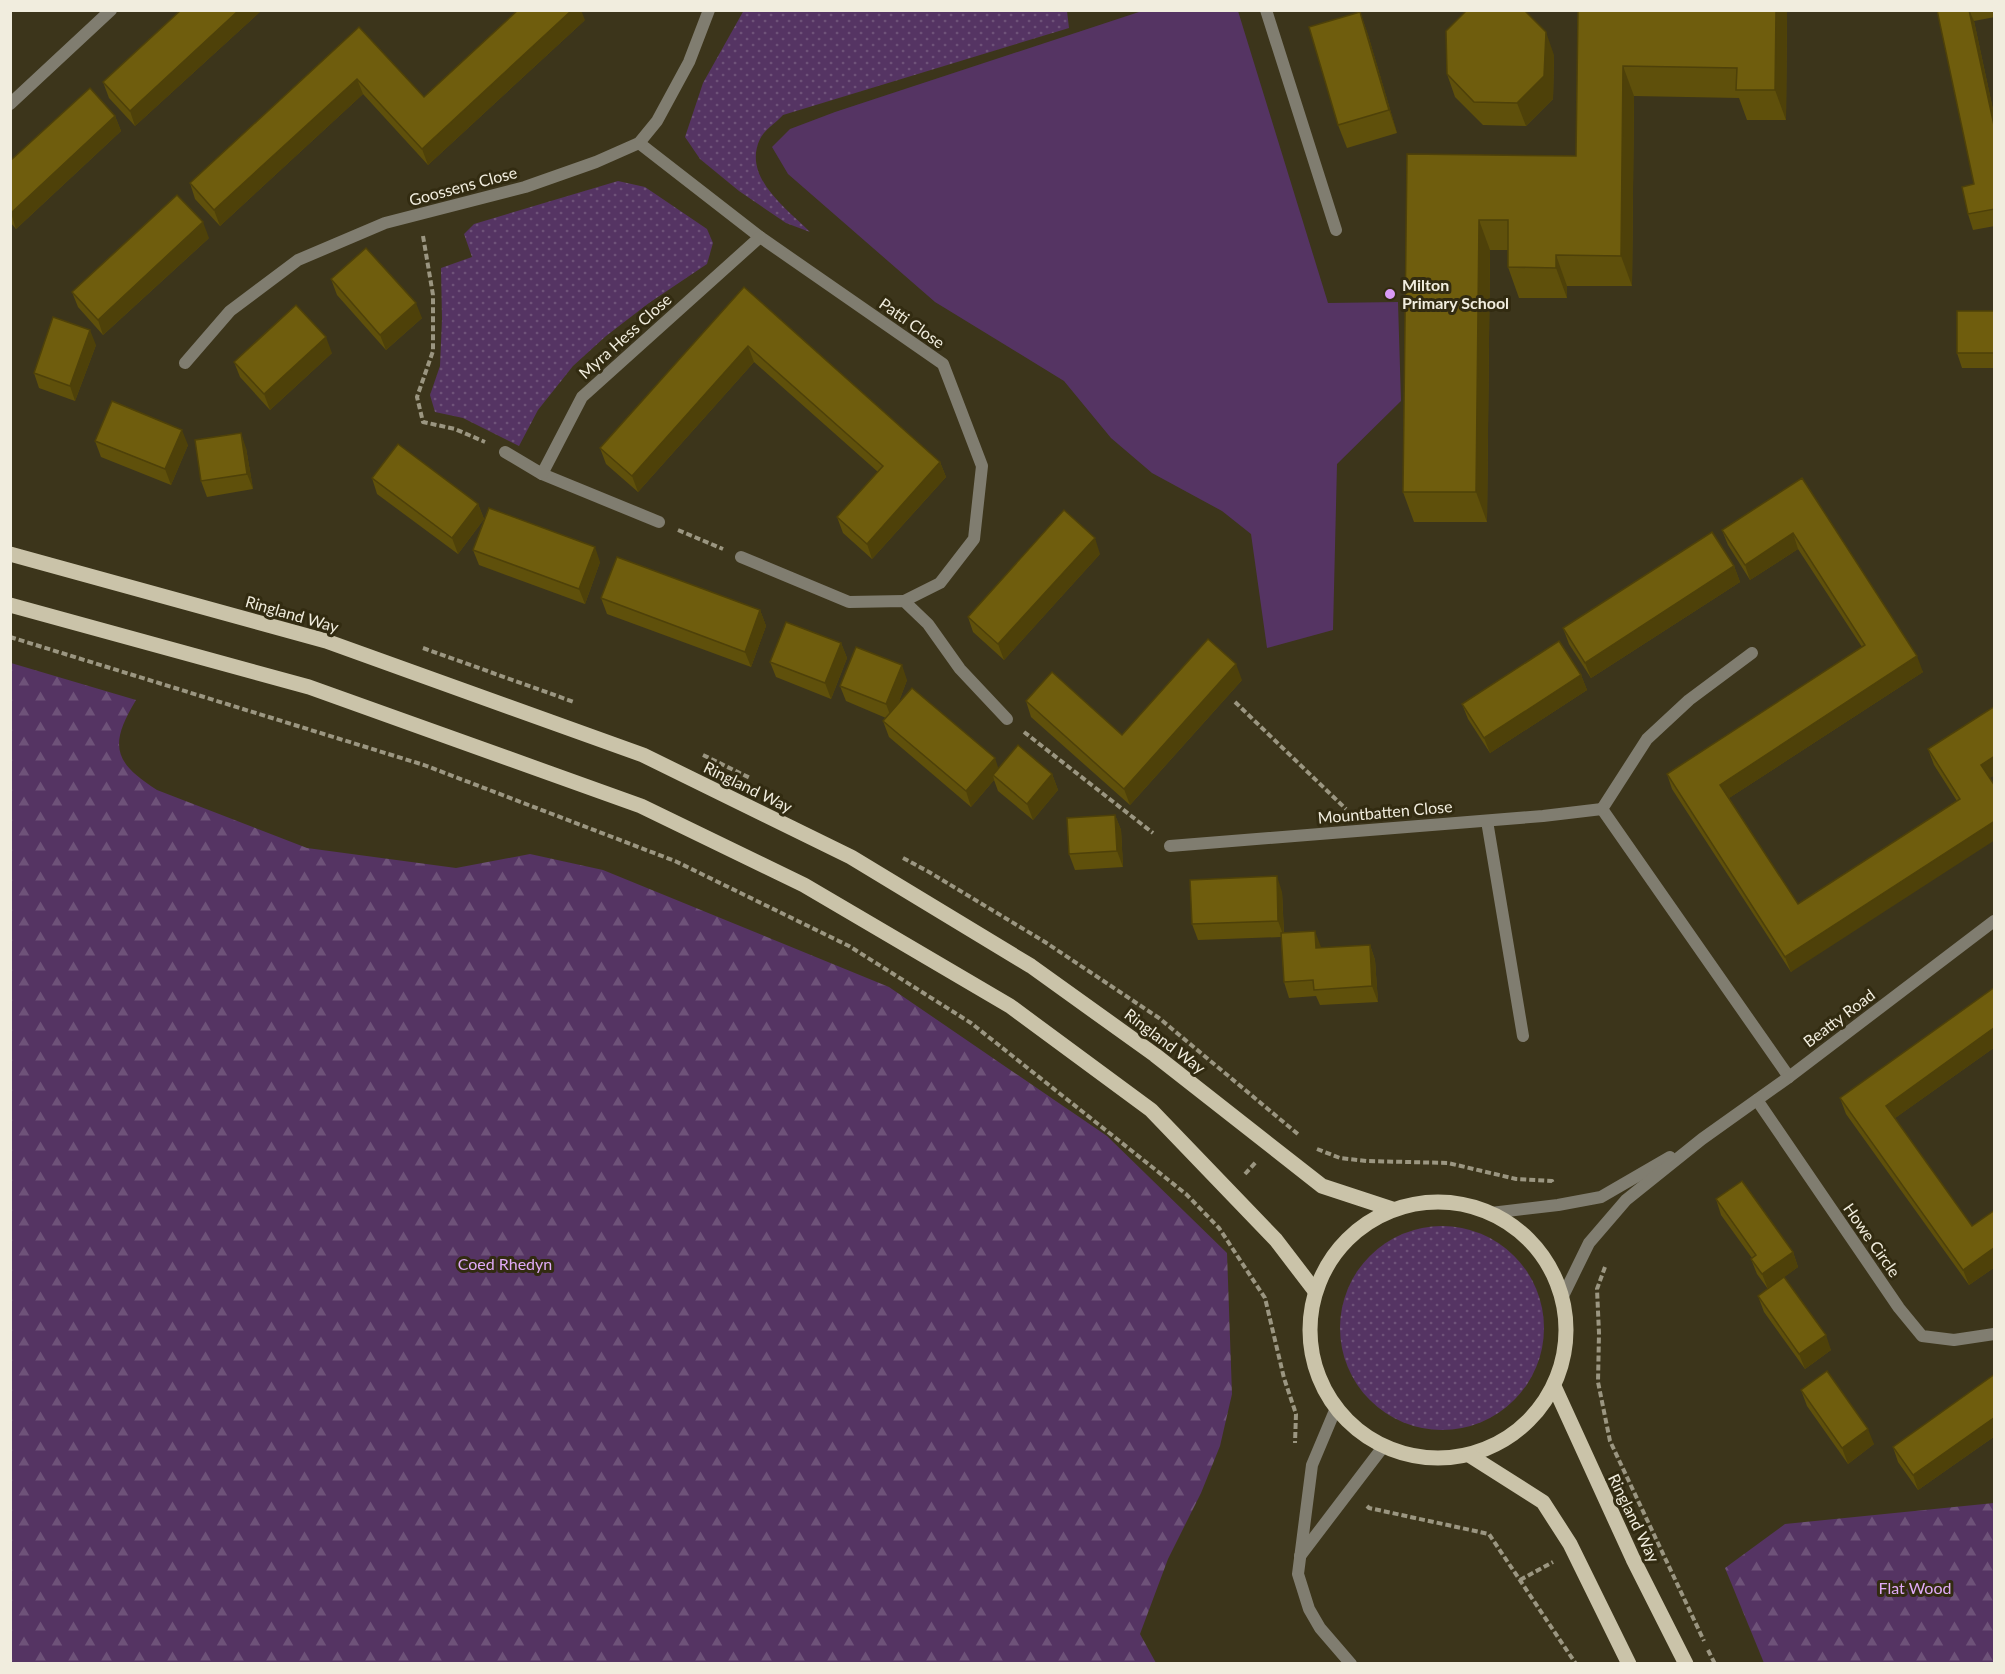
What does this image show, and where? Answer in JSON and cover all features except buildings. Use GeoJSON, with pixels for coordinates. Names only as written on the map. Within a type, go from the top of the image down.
{"type":"FeatureCollection","features":[{"type":"Feature","properties":{"kind":"main road","name":"Ringland Way"},"geometry":{"type":"LineString","coordinates":[[10,554],[326,641],[643,755],[851,857],[1031,966],[1155,1055],[1322,1186],[1392,1209]]}},
{"type":"Feature","properties":{"kind":"main road"},"geometry":{"type":"LineString","coordinates":[[10,605],[309,687],[641,806],[804,885],[1010,1006],[1151,1110],[1276,1240],[1315,1291]]}},
{"type":"Feature","properties":{"kind":"main road"},"geometry":{"type":"LineString","coordinates":[[1425,1202],[1459,1203],[1491,1213],[1516,1227],[1536,1247],[1552,1271],[1562,1298],[1566,1328],[1563,1357],[1554,1386],[1533,1417],[1504,1440],[1469,1455],[1425,1458],[1383,1447],[1347,1422],[1326,1394],[1312,1361],[1309,1325],[1315,1291],[1332,1256],[1359,1228],[1392,1209],[1425,1202]]}},
{"type":"Feature","properties":{"kind":"main road","name":"Ringland Way"},"geometry":{"type":"LineString","coordinates":[[1554,1386],[1616,1522],[1686,1664]]}},
{"type":"Feature","properties":{"kind":"main road"},"geometry":{"type":"LineString","coordinates":[[1469,1455],[1543,1502],[1570,1544],[1629,1664]]}},
{"type":"Feature","properties":{"kind":"street"},"geometry":{"type":"LineString","coordinates":[[10,104],[111,10]]}},
{"type":"Feature","properties":{"kind":"street","name":"Goossens Close"},"geometry":{"type":"LineString","coordinates":[[185,363],[230,311],[298,260],[385,223],[525,187],[596,162],[639,143],[657,121],[689,62],[709,10]]}},
{"type":"Feature","properties":{"kind":"street"},"geometry":{"type":"LineString","coordinates":[[1266,10],[1336,230]]}},
{"type":"Feature","properties":{"kind":"street","name":"Patti Close"},"geometry":{"type":"LineString","coordinates":[[639,143],[760,237],[943,364],[982,466],[974,539],[940,583],[904,601]]}},
{"type":"Feature","properties":{"kind":"street","name":"Myra Hess Close"},"geometry":{"type":"LineString","coordinates":[[542,474],[582,398],[760,237]]}},
{"type":"Feature","properties":{"kind":"street"},"geometry":{"type":"LineString","coordinates":[[505,452],[542,474],[659,522]]}},
{"type":"Feature","properties":{"kind":"street"},"geometry":{"type":"LineString","coordinates":[[741,557],[849,602],[904,601],[928,624],[960,669],[1007,719]]}},
{"type":"Feature","properties":{"kind":"street"},"geometry":{"type":"LineString","coordinates":[[1752,653],[1689,700],[1647,739],[1602,809],[1789,1077]]}},
{"type":"Feature","properties":{"kind":"street","name":"Mountbatten Close"},"geometry":{"type":"LineString","coordinates":[[1170,846],[1487,821],[1602,809]]}},
{"type":"Feature","properties":{"kind":"street"},"geometry":{"type":"LineString","coordinates":[[1487,821],[1522,1036]]}},
{"type":"Feature","properties":{"kind":"street","name":"Beatty Road"},"geometry":{"type":"LineString","coordinates":[[1562,1298],[1589,1243],[1626,1200],[1702,1138],[1789,1077],[1995,921]]}},
{"type":"Feature","properties":{"kind":"street","name":"Howe Circle"},"geometry":{"type":"LineString","coordinates":[[1756,1100],[1899,1308],[1923,1336],[1954,1340],[1995,1334]]}},
{"type":"Feature","properties":{"kind":"street","name":"Beatty Road"},"geometry":{"type":"LineString","coordinates":[[1491,1213],[1601,1197],[1702,1138]]}},
{"type":"Feature","properties":{"kind":"street"},"geometry":{"type":"LineString","coordinates":[[1336,1408],[1312,1465],[1298,1574],[1309,1609],[1320,1628],[1351,1664]]}},
{"type":"Feature","properties":{"kind":"street"},"geometry":{"type":"LineString","coordinates":[[1300,1557],[1383,1447]]}},
{"type":"Feature","properties":{"kind":"path"},"geometry":{"type":"LineString","coordinates":[[420,214],[433,296],[434,351],[417,397],[423,422],[455,429],[505,452]]}},
{"type":"Feature","properties":{"kind":"path"},"geometry":{"type":"LineString","coordinates":[[659,522],[741,557]]}},
{"type":"Feature","properties":{"kind":"path"},"geometry":{"type":"LineString","coordinates":[[10,638],[424,765],[675,861],[849,946],[962,1017],[1186,1194],[1219,1228],[1265,1298],[1284,1378],[1296,1414],[1295,1450],[1312,1465]]}},
{"type":"Feature","properties":{"kind":"path"},"geometry":{"type":"LineString","coordinates":[[1235,702],[1368,830]]}},
{"type":"Feature","properties":{"kind":"path"},"geometry":{"type":"LineString","coordinates":[[1007,719],[1170,846]]}},
{"type":"Feature","properties":{"kind":"path"},"geometry":{"type":"LineString","coordinates":[[1228,1190],[1291,1128]]}},
{"type":"Feature","properties":{"kind":"path"},"geometry":{"type":"LineString","coordinates":[[1348,1491],[1369,1508],[1489,1534],[1576,1664]]}},
{"type":"Feature","properties":{"kind":"green space"},"geometry":{"type":"Polygon","coordinates":[[[744,10],[1067,11],[1069,28],[783,115],[764,132],[760,139],[756,153],[757,166],[769,191],[810,232],[786,223],[739,191],[700,159],[685,137],[703,83],[744,10]]]}},
{"type":"Feature","properties":{"kind":"green space"},"geometry":{"type":"Polygon","coordinates":[[[1145,10],[1238,11],[1328,303],[1398,302],[1401,401],[1337,464],[1333,630],[1267,648],[1251,534],[1222,511],[1152,473],[1111,438],[1064,381],[935,302],[788,174],[772,147],[790,129],[835,112],[1145,10]]]}},
{"type":"Feature","properties":{"kind":"green space"},"geometry":{"type":"Polygon","coordinates":[[[618,181],[645,187],[707,229],[713,243],[707,264],[649,303],[606,336],[573,366],[538,410],[519,446],[463,418],[435,412],[430,395],[440,366],[441,268],[472,257],[464,234],[474,224],[618,181]]]}},
{"type":"Feature","properties":{"kind":"green space","name":"Coed Rhedyn"},"geometry":{"type":"Polygon","coordinates":[[[11,663],[136,700],[122,729],[119,741],[120,751],[131,770],[157,790],[307,848],[456,868],[530,854],[603,870],[889,987],[1107,1136],[1227,1253],[1232,1394],[1220,1446],[1201,1493],[1168,1559],[1140,1634],[1156,1663],[11,1663],[11,663]]]}},
{"type":"Feature","properties":{"kind":"green space"},"geometry":{"type":"Polygon","coordinates":[[[1432,1226],[1452,1226],[1481,1233],[1507,1249],[1521,1263],[1537,1289],[1544,1328],[1537,1367],[1521,1393],[1507,1407],[1472,1426],[1452,1430],[1432,1430],[1403,1423],[1377,1407],[1363,1393],[1344,1358],[1340,1338],[1340,1318],[1347,1289],[1363,1263],[1377,1249],[1412,1230],[1432,1226]]]}},
{"type":"Feature","properties":{"kind":"green space","name":"Flat Wood"},"geometry":{"type":"Polygon","coordinates":[[[1994,1503],[1994,1663],[1764,1663],[1725,1568],[1785,1524],[1994,1503]]]}},
{"type":"Feature","properties":{"kind":"place","name":"Milton Primary School"},"geometry":{"type":"Point","coordinates":[1390,294]}}]}
